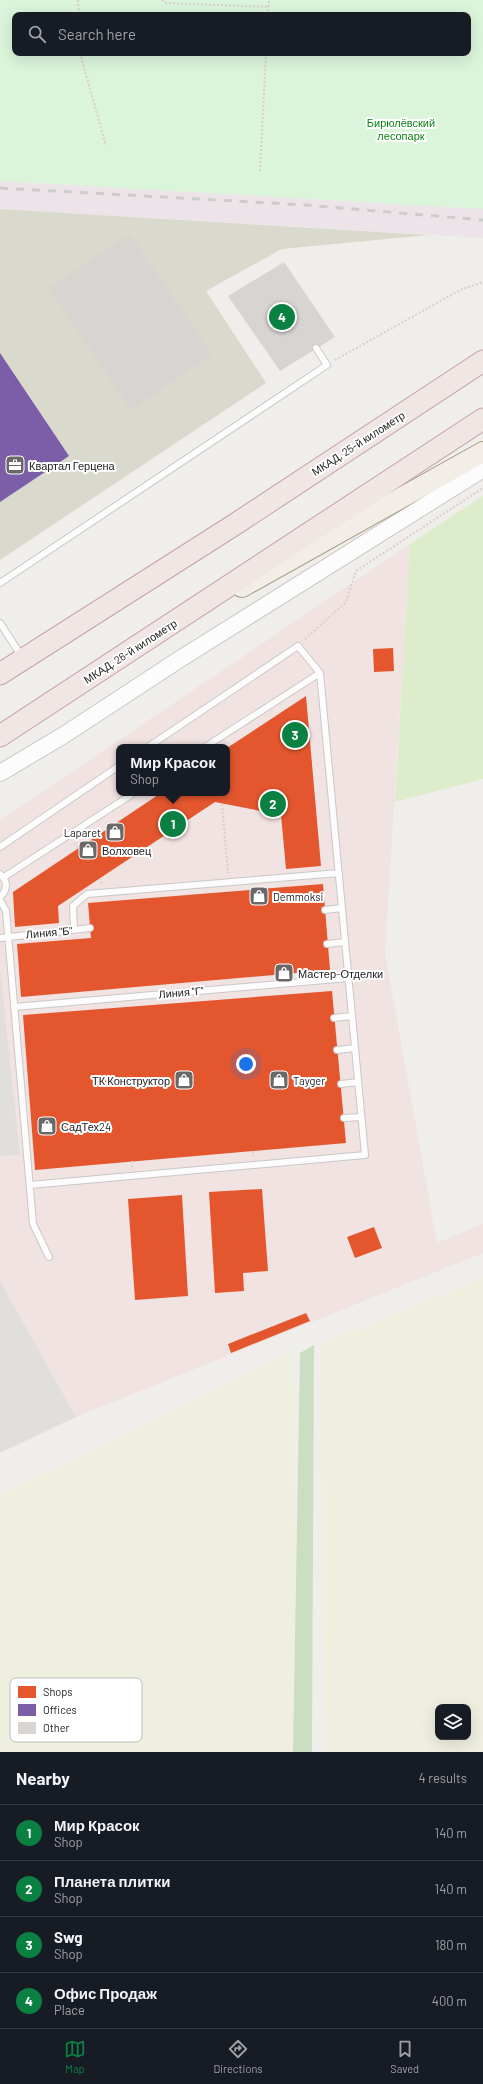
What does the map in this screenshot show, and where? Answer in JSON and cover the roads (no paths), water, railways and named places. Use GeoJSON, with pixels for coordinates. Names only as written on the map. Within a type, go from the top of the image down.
{"type":"FeatureCollection","features":[{"type":"Feature","properties":{"kind":"highway","name":"МКАД, 25-й километр"},"geometry":{"type":"LineString","coordinates":[[23,658],[234,525],[483,361]]}},
{"type":"Feature","properties":{"kind":"highway","name":"МКАД, 26-й километр"},"geometry":{"type":"LineString","coordinates":[[0,736],[483,419]]}},
{"type":"Feature","properties":{"kind":"highway"},"geometry":{"type":"LineString","coordinates":[[0,674],[23,658]]}},
{"type":"Feature","properties":{"kind":"main road"},"geometry":{"type":"LineString","coordinates":[[137,646],[483,452]]}},
{"type":"Feature","properties":{"kind":"street"},"geometry":{"type":"LineString","coordinates":[[0,773],[64,735],[180,659],[483,469]]}},
{"type":"Feature","properties":{"kind":"lane"},"geometry":{"type":"LineString","coordinates":[[0,583],[327,365],[316,348]]}},
{"type":"Feature","properties":{"kind":"lane"},"geometry":{"type":"LineString","coordinates":[[0,623],[23,658]]}},
{"type":"Feature","properties":{"kind":"lane"},"geometry":{"type":"LineString","coordinates":[[30,1185],[365,1155],[320,673],[298,646],[152,744]]}},
{"type":"Feature","properties":{"kind":"lane"},"geometry":{"type":"LineString","coordinates":[[210,744],[320,673]]}},
{"type":"Feature","properties":{"kind":"lane"},"geometry":{"type":"LineString","coordinates":[[0,847],[116,768]]}},
{"type":"Feature","properties":{"kind":"lane"},"geometry":{"type":"LineString","coordinates":[[49,1257],[33,1224],[9,936],[6,911],[0,899],[6,890],[2,876],[129,796]]}},
{"type":"Feature","properties":{"kind":"lane"},"geometry":{"type":"LineString","coordinates":[[74,930],[73,906],[87,894],[339,873]]}},
{"type":"Feature","properties":{"kind":"lane"},"geometry":{"type":"LineString","coordinates":[[325,910],[342,908]]}},
{"type":"Feature","properties":{"kind":"lane","name":"Линия \"Б\""},"geometry":{"type":"LineString","coordinates":[[0,938],[90,928]]}},
{"type":"Feature","properties":{"kind":"lane"},"geometry":{"type":"LineString","coordinates":[[328,944],[345,942]]}},
{"type":"Feature","properties":{"kind":"lane"},"geometry":{"type":"LineString","coordinates":[[11,971],[19,970]]}},
{"type":"Feature","properties":{"kind":"lane","name":"Линия \"Г\""},"geometry":{"type":"LineString","coordinates":[[14,1007],[348,978]]}},
{"type":"Feature","properties":{"kind":"lane"},"geometry":{"type":"LineString","coordinates":[[334,1018],[352,1016]]}},
{"type":"Feature","properties":{"kind":"lane"},"geometry":{"type":"LineString","coordinates":[[18,1044],[25,1043]]}},
{"type":"Feature","properties":{"kind":"lane"},"geometry":{"type":"LineString","coordinates":[[337,1050],[355,1048]]}},
{"type":"Feature","properties":{"kind":"lane"},"geometry":{"type":"LineString","coordinates":[[20,1076],[28,1075]]}},
{"type":"Feature","properties":{"kind":"lane"},"geometry":{"type":"LineString","coordinates":[[341,1084],[358,1082]]}},
{"type":"Feature","properties":{"kind":"lane"},"geometry":{"type":"LineString","coordinates":[[23,1110],[30,1109]]}},
{"type":"Feature","properties":{"kind":"lane"},"geometry":{"type":"LineString","coordinates":[[344,1118],[361,1117]]}},
{"type":"Feature","properties":{"kind":"lane"},"geometry":{"type":"LineString","coordinates":[[26,1146],[33,1145]]}},
{"type":"Feature","properties":{"kind":"railway"},"geometry":{"type":"LineString","coordinates":[[0,188],[306,205],[483,220]]}},
{"type":"Feature","properties":{"kind":"place","name":"Офис Продаж"},"geometry":{"type":"Point","coordinates":[282,317]}},
{"type":"Feature","properties":{"kind":"place","name":"Квартал Герцена"},"geometry":{"type":"Point","coordinates":[15,465]}},
{"type":"Feature","properties":{"kind":"place","name":"Swg"},"geometry":{"type":"Point","coordinates":[295,735]}},
{"type":"Feature","properties":{"kind":"place","name":"Планета плитки"},"geometry":{"type":"Point","coordinates":[273,804]}},
{"type":"Feature","properties":{"kind":"place","name":"Мир Красок"},"geometry":{"type":"Point","coordinates":[173,824]}},
{"type":"Feature","properties":{"kind":"place","name":"Laparet"},"geometry":{"type":"Point","coordinates":[115,832]}},
{"type":"Feature","properties":{"kind":"place","name":"Волховец"},"geometry":{"type":"Point","coordinates":[88,850]}},
{"type":"Feature","properties":{"kind":"place","name":"Demmoksi"},"geometry":{"type":"Point","coordinates":[259,896]}},
{"type":"Feature","properties":{"kind":"place","name":"Мастер-Отделки"},"geometry":{"type":"Point","coordinates":[284,973]}},
{"type":"Feature","properties":{"kind":"place","name":"ТК Конструктор"},"geometry":{"type":"Point","coordinates":[184,1080]}},
{"type":"Feature","properties":{"kind":"place","name":"Tayger"},"geometry":{"type":"Point","coordinates":[279,1080]}},
{"type":"Feature","properties":{"kind":"place","name":"СадТех24"},"geometry":{"type":"Point","coordinates":[47,1126]}},
{"type":"Feature","properties":{"kind":"park label","name":"Бирюлёвский лесопарк"},"geometry":{"type":"Point","coordinates":[401,128]}}]}
